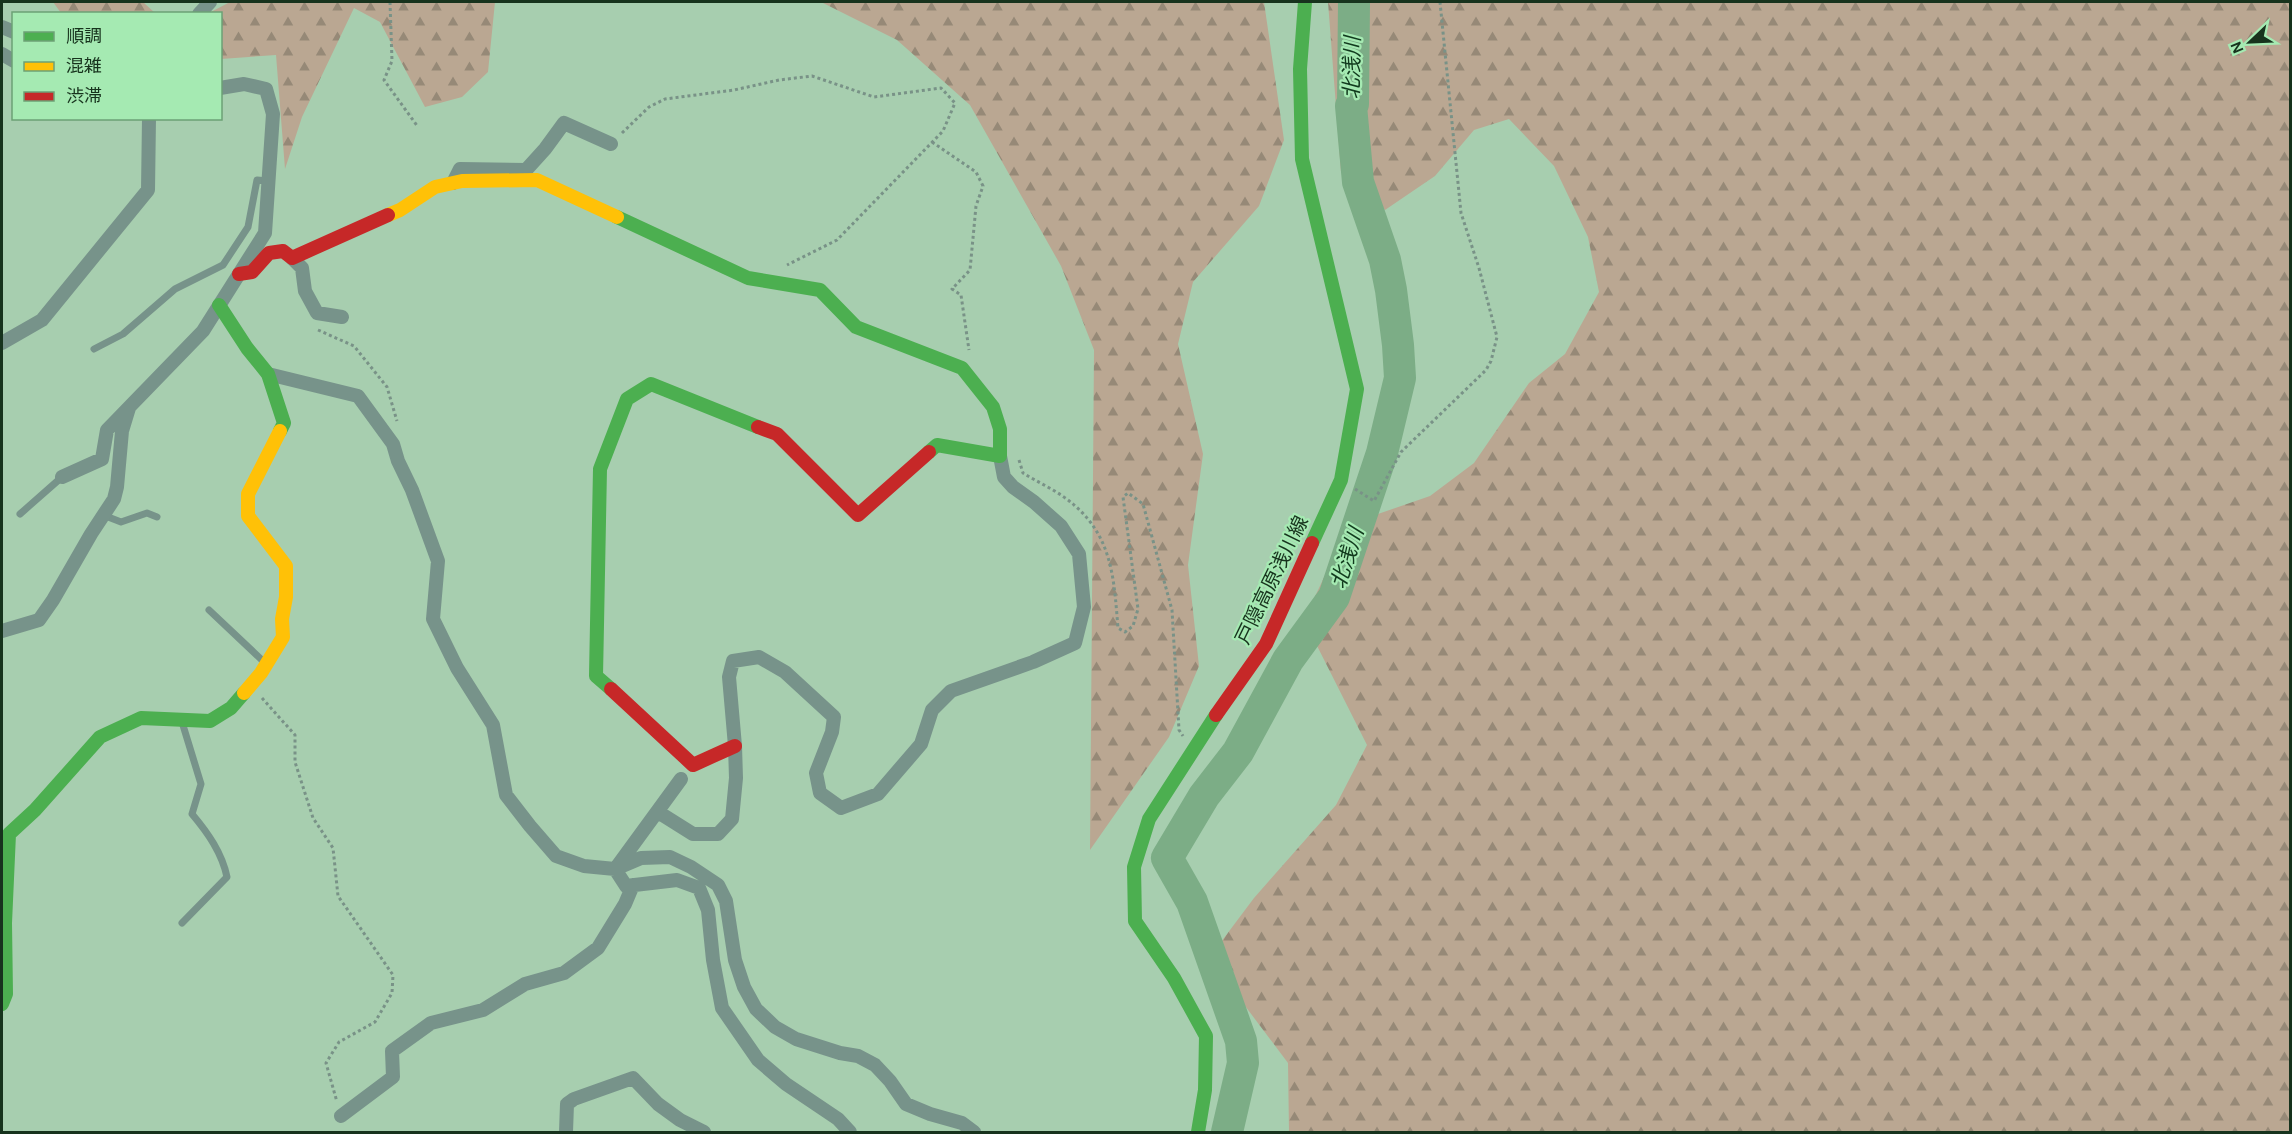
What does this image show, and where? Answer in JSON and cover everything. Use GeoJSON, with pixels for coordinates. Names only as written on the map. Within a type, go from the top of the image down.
{"type":"FeatureCollection","features":[{"type":"Feature","properties":{"kind":"street","name":"戸隠高原浅川線"},"geometry":{"type":"LineString","coordinates":[[1198,1132],[1205,1090],[1206,1036],[1174,978],[1135,921],[1134,867],[1149,819],[1266,644],[1341,480],[1357,388],[1302,159],[1300,69],[1305,2]]}},
{"type":"Feature","properties":{"kind":"street"},"geometry":{"type":"LineString","coordinates":[[62,477],[102,459],[107,430],[203,331],[265,233],[273,114],[266,89],[244,84],[222,88]]}},
{"type":"Feature","properties":{"kind":"street"},"geometry":{"type":"LineString","coordinates":[[2,344],[42,320],[148,190],[149,120]]}},
{"type":"Feature","properties":{"kind":"street"},"geometry":{"type":"LineString","coordinates":[[453,183],[460,169],[526,170],[564,123],[611,144]]}},
{"type":"Feature","properties":{"kind":"street"},"geometry":{"type":"LineString","coordinates":[[292,258],[400,210],[435,187],[462,181],[537,180],[748,278],[820,290],[856,327],[962,368],[993,407],[1000,429],[1000,456],[1004,477],[1061,526],[1079,554],[1084,607],[1075,643],[1033,662],[951,691],[932,710],[921,744],[878,794],[840,808],[820,793],[816,773],[832,732],[834,717],[784,672],[759,657],[733,661],[729,678],[736,778],[732,819],[718,834],[693,834],[658,812]]}},
{"type":"Feature","properties":{"kind":"street"},"geometry":{"type":"LineString","coordinates":[[239,274],[252,272],[269,253],[283,251],[302,268],[305,291],[317,313],[342,317]]}},
{"type":"Feature","properties":{"kind":"street"},"geometry":{"type":"LineString","coordinates":[[2,1004],[6,994],[3,922],[9,834],[35,810],[100,736],[141,717],[210,721],[231,708],[266,664],[283,637],[286,566],[248,516],[248,494],[284,423],[268,374],[247,348],[219,305]]}},
{"type":"Feature","properties":{"kind":"street"},"geometry":{"type":"LineString","coordinates":[[268,374],[358,396],[393,444],[438,561],[433,619],[457,669],[493,725],[506,795],[556,855],[584,866],[615,870],[640,858],[670,857],[691,867],[718,885],[726,901],[735,960],[744,987],[756,1009],[775,1027],[796,1039],[867,1060],[875,1065],[906,1104],[962,1123],[974,1132]]}},
{"type":"Feature","properties":{"kind":"street"},"geometry":{"type":"LineString","coordinates":[[735,747],[693,765],[637,711],[596,676],[600,469],[627,399],[651,384],[777,434],[858,515],[937,445],[1000,456]]}},
{"type":"Feature","properties":{"kind":"street"},"geometry":{"type":"LineString","coordinates":[[2,631],[39,620],[54,600],[114,499],[122,432],[129,407]]}},
{"type":"Feature","properties":{"kind":"street"},"geometry":{"type":"LineString","coordinates":[[615,870],[681,779]]}},
{"type":"Feature","properties":{"kind":"street"},"geometry":{"type":"LineString","coordinates":[[615,870],[626,886],[677,880],[699,888],[708,910],[713,960],[722,1008],[758,1060],[786,1084],[838,1119],[850,1132]]}},
{"type":"Feature","properties":{"kind":"street"},"geometry":{"type":"LineString","coordinates":[[341,1116],[393,1077],[392,1051],[432,1023],[483,1010],[525,984],[564,972],[598,948],[625,904],[633,885]]}},
{"type":"Feature","properties":{"kind":"street"},"geometry":{"type":"LineString","coordinates":[[566,1132],[567,1104],[574,1099],[633,1078],[658,1104],[680,1120],[704,1132]]}},
{"type":"Feature","properties":{"kind":"lane"},"geometry":{"type":"LineString","coordinates":[[94,349],[123,334],[175,289],[223,265],[248,227],[256,180],[268,181]]}},
{"type":"Feature","properties":{"kind":"lane"},"geometry":{"type":"LineString","coordinates":[[20,514],[62,477]]}},
{"type":"Feature","properties":{"kind":"lane"},"geometry":{"type":"LineString","coordinates":[[103,515],[121,522],[147,513],[157,517]]}},
{"type":"Feature","properties":{"kind":"lane"},"geometry":{"type":"LineString","coordinates":[[210,610],[266,664]]}},
{"type":"Feature","properties":{"kind":"lane"},"geometry":{"type":"LineString","coordinates":[[181,720],[187,732],[201,783],[192,814],[207,832],[224,863],[227,877],[182,923]]}},
{"type":"Feature","properties":{"kind":"path"},"geometry":{"type":"LineString","coordinates":[[390,2],[392,61],[384,80],[418,127]]}},
{"type":"Feature","properties":{"kind":"path"},"geometry":{"type":"LineString","coordinates":[[1341,480],[1374,501],[1401,452],[1486,370],[1491,361],[1497,337],[1479,268],[1461,213],[1440,2]]}},
{"type":"Feature","properties":{"kind":"path"},"geometry":{"type":"LineString","coordinates":[[611,144],[649,106],[665,99],[812,76],[874,97],[940,88],[956,103],[943,131],[837,240],[781,268]]}},
{"type":"Feature","properties":{"kind":"path"},"geometry":{"type":"LineString","coordinates":[[932,142],[976,172],[983,186],[976,206],[970,270],[952,289],[961,295],[969,351],[958,367]]}},
{"type":"Feature","properties":{"kind":"path"},"geometry":{"type":"LineString","coordinates":[[1017,455],[1023,473],[1074,505],[1099,535],[1114,576],[1118,628],[1125,632],[1133,627],[1138,609],[1124,497],[1128,493],[1143,504],[1172,609],[1179,730],[1193,750]]}},
{"type":"Feature","properties":{"kind":"path"},"geometry":{"type":"LineString","coordinates":[[250,685],[295,735],[295,762],[313,818],[333,848],[338,896],[393,975],[392,993],[375,1022],[339,1042],[326,1063],[341,1116]]}},
{"type":"Feature","properties":{"kind":"green space"},"geometry":{"type":"Polygon","coordinates":[[[53,2],[143,2],[154,12],[60,12],[53,2]]]}},
{"type":"Feature","properties":{"kind":"green space"},"geometry":{"type":"Polygon","coordinates":[[[230,2],[495,2],[488,72],[462,97],[425,107],[380,22],[354,8],[302,117],[285,169],[276,55],[222,59],[222,12],[211,12],[230,2]]]}},
{"type":"Feature","properties":{"kind":"green space"},"geometry":{"type":"Polygon","coordinates":[[[821,2],[1264,2],[1284,140],[1259,206],[1193,282],[1178,344],[1203,454],[1188,565],[1199,666],[1169,737],[1090,850],[1094,350],[1061,266],[970,105],[897,40],[821,2]]]}},
{"type":"Feature","properties":{"kind":"green space"},"geometry":{"type":"Polygon","coordinates":[[[1328,2],[2290,2],[2290,1132],[1289,1132],[1288,1063],[1209,958],[1254,898],[1336,805],[1367,745],[1304,620],[1349,524],[1430,496],[1474,463],[1529,383],[1565,354],[1599,292],[1588,237],[1554,166],[1509,119],[1474,130],[1435,176],[1385,210],[1341,172],[1328,2]]]}},
{"type":"Feature","properties":{"kind":"waterway","name":"北浅川"},"geometry":{"type":"LineString","coordinates":[[1227,1132],[1243,1063],[1241,1041],[1192,902],[1167,858],[1204,796],[1238,752],[1288,660],[1334,597],[1382,453],[1400,378],[1398,345],[1385,260],[1358,182],[1351,106],[1353,104],[1354,2]]}},
{"type":"Feature","properties":{"kind":"traffic: fast"},"geometry":{"type":"LineString","coordinates":[[1305,2],[1300,69],[1302,159],[1357,389],[1341,480],[1312,543]]}},
{"type":"Feature","properties":{"kind":"traffic: fast"},"geometry":{"type":"LineString","coordinates":[[617,217],[748,278],[820,290],[856,327],[962,368],[993,407],[1000,429],[1000,456],[937,445],[929,452]]}},
{"type":"Feature","properties":{"kind":"traffic: fast"},"geometry":{"type":"LineString","coordinates":[[219,305],[247,348],[268,374],[284,423],[280,431]]}},
{"type":"Feature","properties":{"kind":"traffic: fast"},"geometry":{"type":"LineString","coordinates":[[611,689],[596,676],[600,469],[627,399],[651,384],[758,427]]}},
{"type":"Feature","properties":{"kind":"traffic: fast"},"geometry":{"type":"LineString","coordinates":[[2,1004],[6,994],[5,923],[9,834],[35,810],[100,737],[141,718],[210,721],[231,708],[244,693]]}},
{"type":"Feature","properties":{"kind":"traffic: fast"},"geometry":{"type":"LineString","coordinates":[[1198,1132],[1205,1090],[1206,1036],[1174,978],[1135,921],[1134,867],[1149,819],[1216,715]]}},
{"type":"Feature","properties":{"kind":"traffic: slow"},"geometry":{"type":"LineString","coordinates":[[388,215],[400,210],[435,187],[462,181],[537,180],[617,217]]}},
{"type":"Feature","properties":{"kind":"traffic: slow"},"geometry":{"type":"LineString","coordinates":[[244,693],[261,673],[283,637],[286,566],[248,516],[248,494],[280,431]]}},
{"type":"Feature","properties":{"kind":"traffic: jam"},"geometry":{"type":"LineString","coordinates":[[239,274],[252,272],[269,253],[283,251],[292,258],[388,215]]}},
{"type":"Feature","properties":{"kind":"traffic: jam"},"geometry":{"type":"LineString","coordinates":[[758,427],[777,434],[858,515],[929,452]]}},
{"type":"Feature","properties":{"kind":"traffic: jam"},"geometry":{"type":"LineString","coordinates":[[1216,715],[1266,644],[1312,543]]}},
{"type":"Feature","properties":{"kind":"traffic: jam"},"geometry":{"type":"LineString","coordinates":[[611,689],[693,765],[735,746]]}}]}
